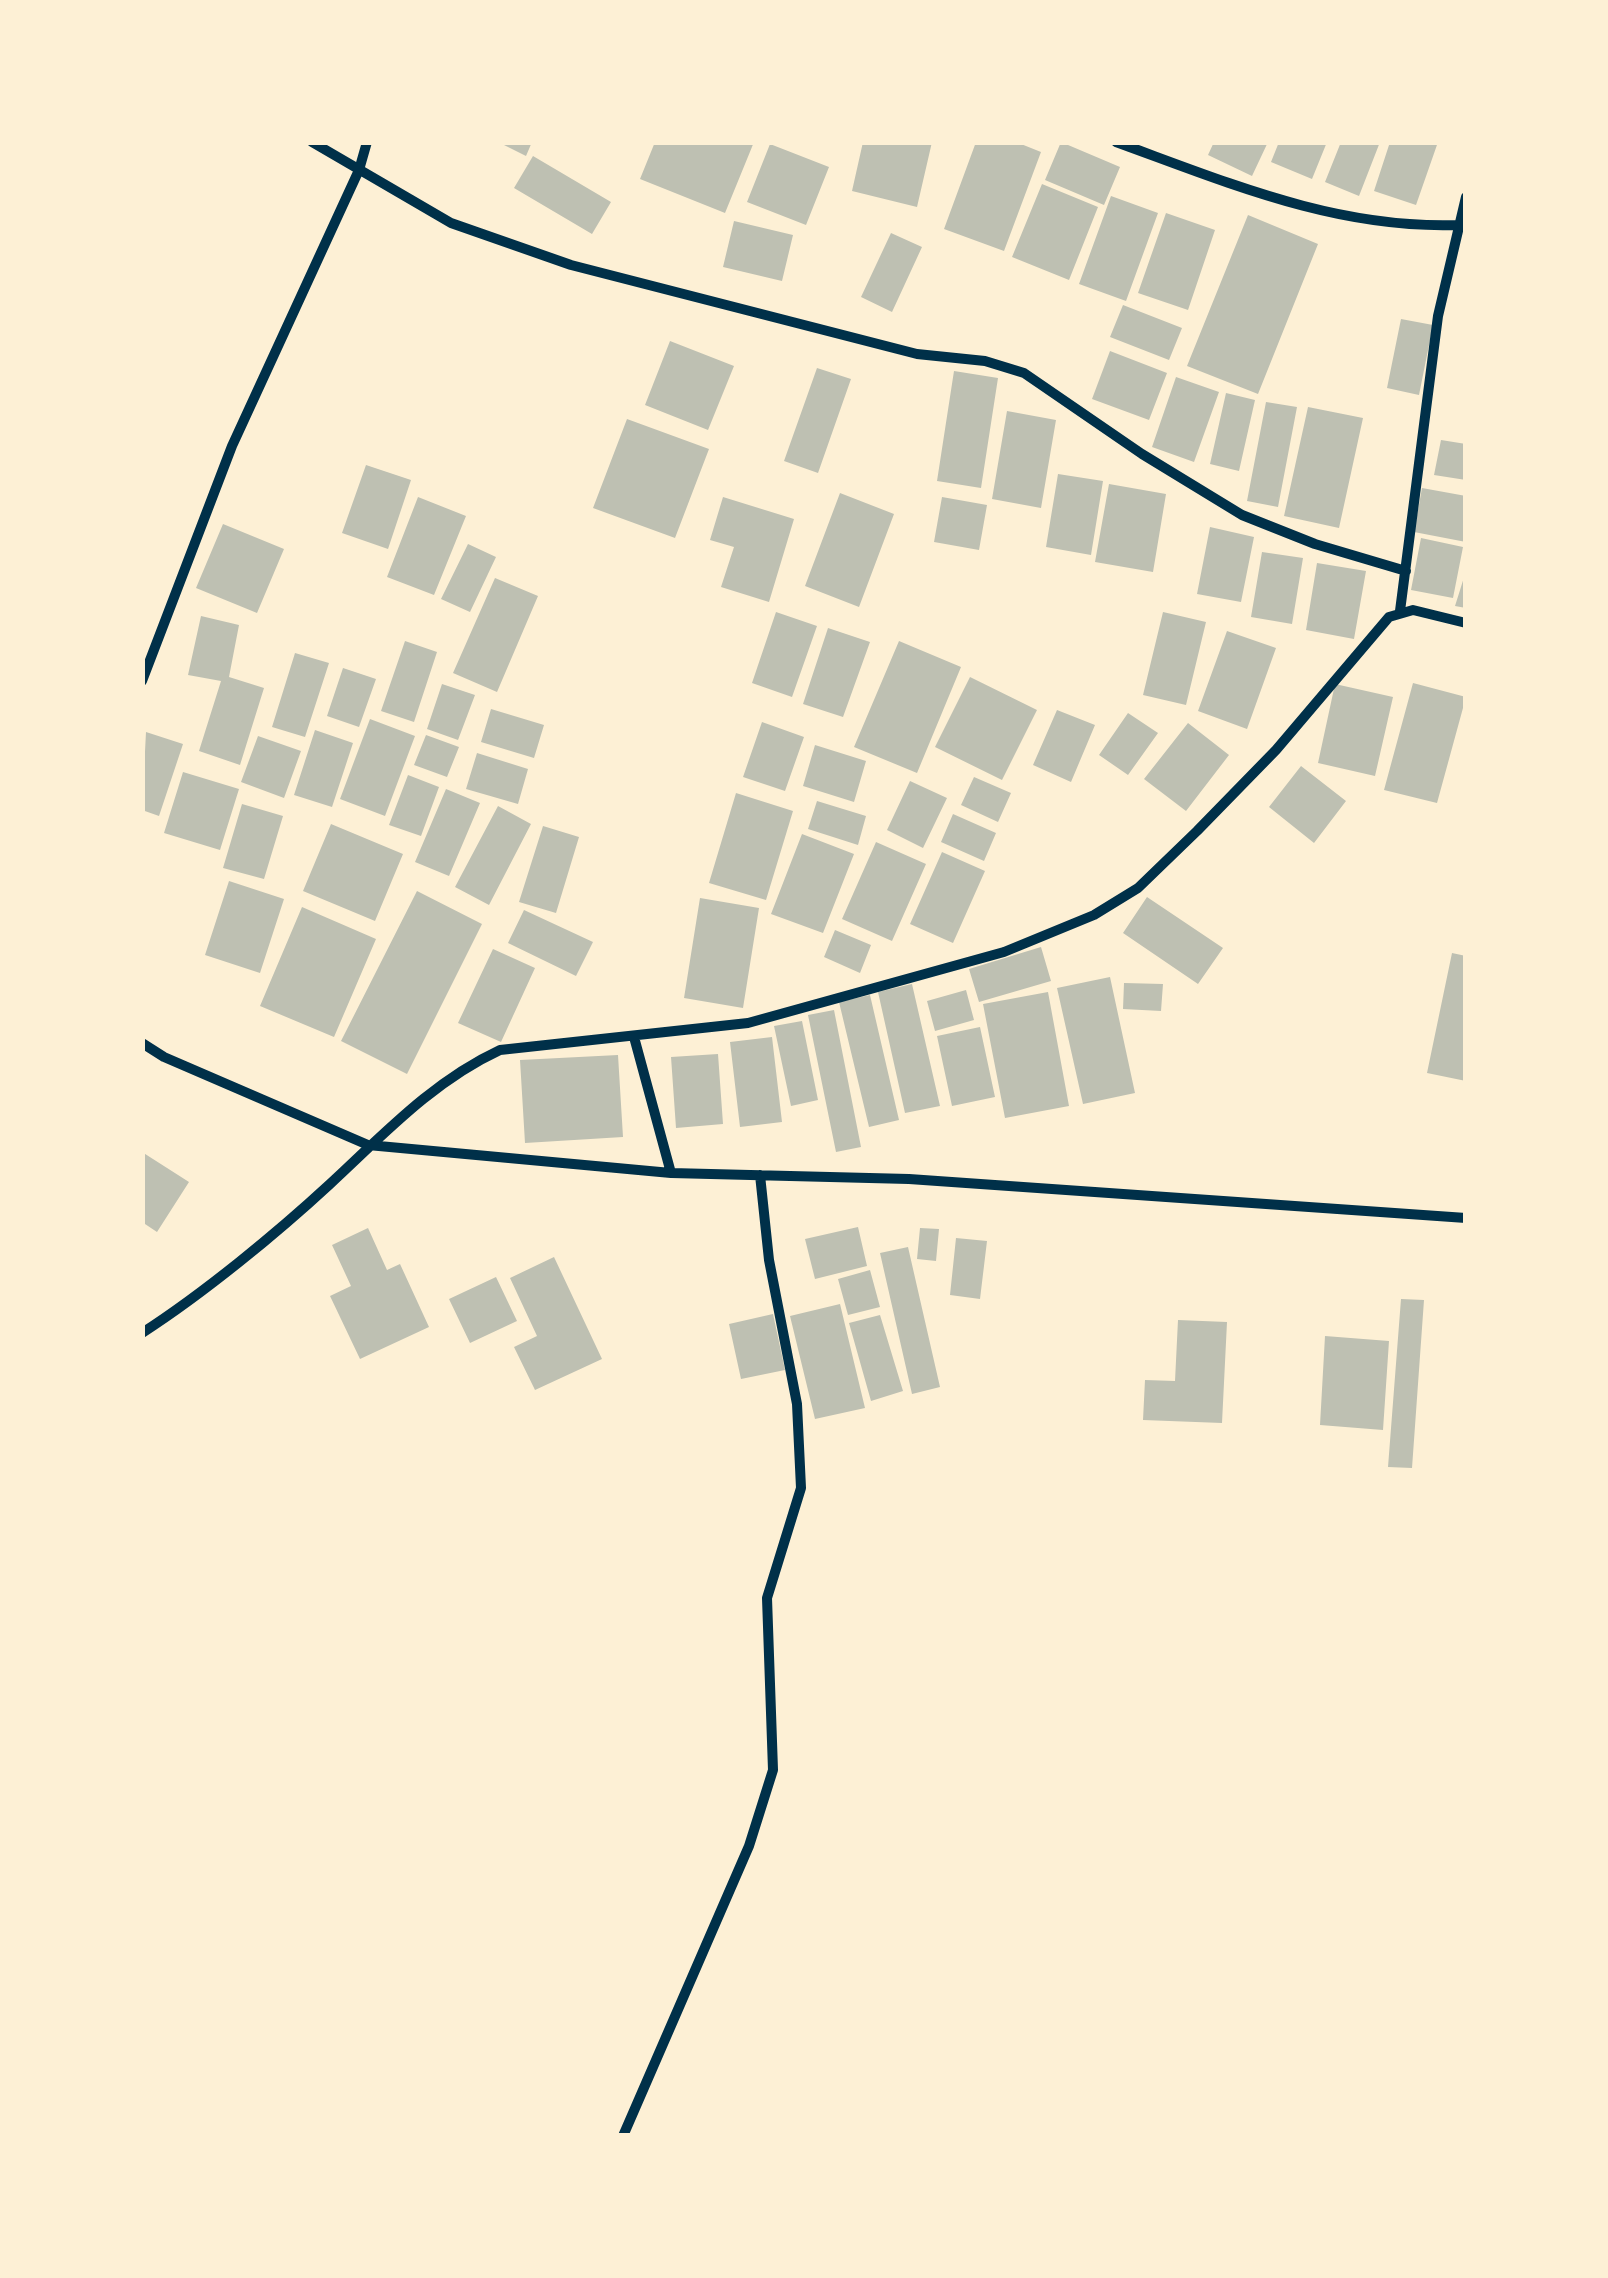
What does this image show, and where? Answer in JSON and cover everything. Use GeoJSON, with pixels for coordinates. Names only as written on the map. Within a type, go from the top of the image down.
{"type":"FeatureCollection","features":[{"type":"Feature","properties":{"kind":"street"},"geometry":{"type":"LineString","coordinates":[[312,142],[451,224],[571,265],[918,354],[985,361],[1024,373],[1242,515],[1315,544],[1406,571]]}},
{"type":"Feature","properties":{"kind":"street"},"geometry":{"type":"LineString","coordinates":[[142,681],[232,446],[359,170],[367,142]]}},
{"type":"Feature","properties":{"kind":"street"},"geometry":{"type":"LineString","coordinates":[[1116,142],[1294,205],[1352,220],[1412,226],[1457,224]]}},
{"type":"Feature","properties":{"kind":"street"},"geometry":{"type":"LineString","coordinates":[[1400,611],[1438,316],[1466,196]]}},
{"type":"Feature","properties":{"kind":"street"},"geometry":{"type":"LineString","coordinates":[[142,1333],[330,1184],[368,1145],[457,1073],[500,1050],[748,1023],[1004,952],[1094,915],[1138,888],[1197,832],[1276,750],[1378,627],[1400,611],[1428,612],[1466,623]]}},
{"type":"Feature","properties":{"kind":"street"},"geometry":{"type":"LineString","coordinates":[[634,1038],[671,1172]]}},
{"type":"Feature","properties":{"kind":"street"},"geometry":{"type":"LineString","coordinates":[[142,1043],[164,1057],[368,1145],[671,1172],[909,1179],[1466,1218]]}},
{"type":"Feature","properties":{"kind":"street"},"geometry":{"type":"LineString","coordinates":[[623,2136],[749,1846],[774,1770],[767,1598],[801,1488],[796,1404],[770,1260],[760,1175]]}},
{"type":"Feature","properties":{"kind":"building"},"geometry":{"type":"Polygon","coordinates":[[[498,142],[532,142],[526,156],[498,142]]]}},
{"type":"Feature","properties":{"kind":"building"},"geometry":{"type":"Polygon","coordinates":[[[655,142],[754,142],[725,213],[640,179],[655,142]]]}},
{"type":"Feature","properties":{"kind":"building"},"geometry":{"type":"Polygon","coordinates":[[[863,142],[932,142],[917,207],[852,191],[863,142]]]}},
{"type":"Feature","properties":{"kind":"building"},"geometry":{"type":"Polygon","coordinates":[[[976,142],[1016,142],[1041,152],[1004,251],[944,229],[976,142]]]}},
{"type":"Feature","properties":{"kind":"building"},"geometry":{"type":"Polygon","coordinates":[[[1061,142],[1120,167],[1104,205],[1045,180],[1061,142]]]}},
{"type":"Feature","properties":{"kind":"building"},"geometry":{"type":"Polygon","coordinates":[[[1214,142],[1268,142],[1252,176],[1208,155],[1214,142]]]}},
{"type":"Feature","properties":{"kind":"building"},"geometry":{"type":"Polygon","coordinates":[[[1279,142],[1327,142],[1312,179],[1271,162],[1279,142]]]}},
{"type":"Feature","properties":{"kind":"building"},"geometry":{"type":"Polygon","coordinates":[[[1341,142],[1380,142],[1359,196],[1325,182],[1341,142]]]}},
{"type":"Feature","properties":{"kind":"building"},"geometry":{"type":"Polygon","coordinates":[[[1390,142],[1438,142],[1416,205],[1374,191],[1390,142]]]}},
{"type":"Feature","properties":{"kind":"building"},"geometry":{"type":"Polygon","coordinates":[[[770,144],[829,167],[806,225],[747,202],[770,144]]]}},
{"type":"Feature","properties":{"kind":"building"},"geometry":{"type":"Polygon","coordinates":[[[533,156],[611,202],[592,234],[514,188],[533,156]]]}},
{"type":"Feature","properties":{"kind":"building"},"geometry":{"type":"Polygon","coordinates":[[[1042,184],[1098,207],[1069,280],[1012,257],[1042,184]]]}},
{"type":"Feature","properties":{"kind":"building"},"geometry":{"type":"Polygon","coordinates":[[[1111,196],[1158,213],[1126,301],[1079,284],[1111,196]]]}},
{"type":"Feature","properties":{"kind":"building"},"geometry":{"type":"Polygon","coordinates":[[[1166,213],[1215,230],[1188,310],[1138,293],[1166,213]]]}},
{"type":"Feature","properties":{"kind":"building"},"geometry":{"type":"Polygon","coordinates":[[[1248,215],[1318,244],[1258,394],[1187,366],[1248,215]]]}},
{"type":"Feature","properties":{"kind":"building"},"geometry":{"type":"Polygon","coordinates":[[[734,221],[793,235],[782,281],[723,267],[734,221]]]}},
{"type":"Feature","properties":{"kind":"building"},"geometry":{"type":"Polygon","coordinates":[[[891,233],[922,247],[892,312],[861,297],[891,233]]]}},
{"type":"Feature","properties":{"kind":"building"},"geometry":{"type":"Polygon","coordinates":[[[1123,305],[1182,328],[1169,360],[1110,337],[1123,305]]]}},
{"type":"Feature","properties":{"kind":"building"},"geometry":{"type":"Polygon","coordinates":[[[1401,319],[1433,325],[1419,395],[1387,388],[1401,319]]]}},
{"type":"Feature","properties":{"kind":"building"},"geometry":{"type":"Polygon","coordinates":[[[670,341],[734,366],[708,430],[645,405],[670,341]]]}},
{"type":"Feature","properties":{"kind":"building"},"geometry":{"type":"Polygon","coordinates":[[[1110,351],[1167,373],[1149,420],[1092,399],[1110,351]]]}},
{"type":"Feature","properties":{"kind":"building"},"geometry":{"type":"Polygon","coordinates":[[[817,368],[851,379],[818,473],[784,461],[817,368]]]}},
{"type":"Feature","properties":{"kind":"building"},"geometry":{"type":"Polygon","coordinates":[[[954,371],[998,378],[981,488],[937,481],[954,371]]]}},
{"type":"Feature","properties":{"kind":"building"},"geometry":{"type":"Polygon","coordinates":[[[1176,377],[1219,392],[1194,462],[1152,447],[1176,377]]]}},
{"type":"Feature","properties":{"kind":"building"},"geometry":{"type":"Polygon","coordinates":[[[1226,393],[1255,400],[1239,471],[1210,464],[1226,393]]]}},
{"type":"Feature","properties":{"kind":"building"},"geometry":{"type":"Polygon","coordinates":[[[1266,402],[1297,407],[1278,507],[1247,501],[1266,402]]]}},
{"type":"Feature","properties":{"kind":"building"},"geometry":{"type":"Polygon","coordinates":[[[1308,407],[1363,418],[1339,528],[1284,516],[1308,407]]]}},
{"type":"Feature","properties":{"kind":"building"},"geometry":{"type":"Polygon","coordinates":[[[1007,411],[1056,420],[1041,508],[992,499],[1007,411]]]}},
{"type":"Feature","properties":{"kind":"building"},"geometry":{"type":"Polygon","coordinates":[[[627,419],[709,449],[675,538],[593,508],[627,419]]]}},
{"type":"Feature","properties":{"kind":"building"},"geometry":{"type":"Polygon","coordinates":[[[1441,440],[1466,444],[1466,480],[1434,475],[1441,440]]]}},
{"type":"Feature","properties":{"kind":"building"},"geometry":{"type":"Polygon","coordinates":[[[366,465],[411,480],[388,549],[342,533],[366,465]]]}},
{"type":"Feature","properties":{"kind":"building"},"geometry":{"type":"Polygon","coordinates":[[[1058,474],[1103,481],[1091,555],[1046,547],[1058,474]]]}},
{"type":"Feature","properties":{"kind":"building"},"geometry":{"type":"Polygon","coordinates":[[[1109,484],[1166,494],[1153,572],[1095,562],[1109,484]]]}},
{"type":"Feature","properties":{"kind":"building"},"geometry":{"type":"Polygon","coordinates":[[[1422,488],[1466,496],[1466,542],[1414,532],[1422,488]]]}},
{"type":"Feature","properties":{"kind":"building"},"geometry":{"type":"Polygon","coordinates":[[[840,493],[894,514],[859,607],[805,586],[840,493]]]}},
{"type":"Feature","properties":{"kind":"building"},"geometry":{"type":"Polygon","coordinates":[[[418,497],[466,516],[434,595],[387,577],[418,497]]]}},
{"type":"Feature","properties":{"kind":"building"},"geometry":{"type":"Polygon","coordinates":[[[723,497],[794,519],[769,602],[721,587],[734,547],[710,540],[723,497]]]}},
{"type":"Feature","properties":{"kind":"building"},"geometry":{"type":"Polygon","coordinates":[[[942,497],[987,505],[979,550],[934,542],[942,497]]]}},
{"type":"Feature","properties":{"kind":"building"},"geometry":{"type":"Polygon","coordinates":[[[223,524],[284,549],[257,613],[196,588],[223,524]]]}},
{"type":"Feature","properties":{"kind":"building"},"geometry":{"type":"Polygon","coordinates":[[[1210,527],[1254,537],[1241,602],[1197,594],[1210,527]]]}},
{"type":"Feature","properties":{"kind":"building"},"geometry":{"type":"Polygon","coordinates":[[[1421,538],[1463,547],[1453,598],[1411,590],[1421,538]]]}},
{"type":"Feature","properties":{"kind":"building"},"geometry":{"type":"Polygon","coordinates":[[[468,544],[496,557],[470,612],[441,599],[468,544]]]}},
{"type":"Feature","properties":{"kind":"building"},"geometry":{"type":"Polygon","coordinates":[[[1262,552],[1303,558],[1292,624],[1251,617],[1262,552]]]}},
{"type":"Feature","properties":{"kind":"building"},"geometry":{"type":"Polygon","coordinates":[[[1317,563],[1366,571],[1354,639],[1306,630],[1317,563]]]}},
{"type":"Feature","properties":{"kind":"building"},"geometry":{"type":"Polygon","coordinates":[[[1466,571],[1466,608],[1455,606],[1466,571]]]}},
{"type":"Feature","properties":{"kind":"building"},"geometry":{"type":"Polygon","coordinates":[[[495,578],[538,596],[497,692],[453,673],[495,578]]]}},
{"type":"Feature","properties":{"kind":"building"},"geometry":{"type":"Polygon","coordinates":[[[776,612],[817,626],[792,697],[752,683],[776,612]]]}},
{"type":"Feature","properties":{"kind":"building"},"geometry":{"type":"Polygon","coordinates":[[[1163,612],[1206,622],[1186,705],[1143,695],[1163,612]]]}},
{"type":"Feature","properties":{"kind":"building"},"geometry":{"type":"Polygon","coordinates":[[[201,616],[239,625],[229,677],[264,688],[240,765],[199,751],[221,681],[188,675],[201,616]]]}},
{"type":"Feature","properties":{"kind":"building"},"geometry":{"type":"Polygon","coordinates":[[[828,628],[870,642],[843,717],[803,704],[828,628]]]}},
{"type":"Feature","properties":{"kind":"building"},"geometry":{"type":"Polygon","coordinates":[[[1227,631],[1276,648],[1247,729],[1198,711],[1227,631]]]}},
{"type":"Feature","properties":{"kind":"building"},"geometry":{"type":"Polygon","coordinates":[[[405,641],[437,652],[414,722],[381,711],[405,641]]]}},
{"type":"Feature","properties":{"kind":"building"},"geometry":{"type":"Polygon","coordinates":[[[899,641],[961,667],[917,773],[854,747],[899,641]]]}},
{"type":"Feature","properties":{"kind":"building"},"geometry":{"type":"Polygon","coordinates":[[[295,653],[329,663],[305,737],[272,727],[295,653]]]}},
{"type":"Feature","properties":{"kind":"building"},"geometry":{"type":"Polygon","coordinates":[[[343,668],[376,679],[359,727],[327,716],[343,668]]]}},
{"type":"Feature","properties":{"kind":"building"},"geometry":{"type":"Polygon","coordinates":[[[970,677],[1037,710],[1002,780],[935,747],[970,677]]]}},
{"type":"Feature","properties":{"kind":"building"},"geometry":{"type":"Polygon","coordinates":[[[1413,683],[1466,697],[1437,803],[1384,790],[1413,683]]]}},
{"type":"Feature","properties":{"kind":"building"},"geometry":{"type":"Polygon","coordinates":[[[442,684],[475,695],[458,740],[427,729],[442,684]]]}},
{"type":"Feature","properties":{"kind":"building"},"geometry":{"type":"Polygon","coordinates":[[[1335,684],[1393,697],[1375,776],[1318,763],[1335,684]]]}},
{"type":"Feature","properties":{"kind":"building"},"geometry":{"type":"Polygon","coordinates":[[[491,709],[544,725],[534,758],[481,742],[491,709]]]}},
{"type":"Feature","properties":{"kind":"building"},"geometry":{"type":"Polygon","coordinates":[[[1057,710],[1095,725],[1071,782],[1033,765],[1057,710]]]}},
{"type":"Feature","properties":{"kind":"building"},"geometry":{"type":"Polygon","coordinates":[[[1128,713],[1158,733],[1128,775],[1099,755],[1128,713]]]}},
{"type":"Feature","properties":{"kind":"building"},"geometry":{"type":"Polygon","coordinates":[[[370,719],[415,736],[385,816],[340,799],[370,719]]]}},
{"type":"Feature","properties":{"kind":"building"},"geometry":{"type":"Polygon","coordinates":[[[762,722],[804,737],[785,791],[743,777],[762,722]]]}},
{"type":"Feature","properties":{"kind":"building"},"geometry":{"type":"Polygon","coordinates":[[[1188,723],[1229,755],[1186,811],[1144,779],[1188,723]]]}},
{"type":"Feature","properties":{"kind":"building"},"geometry":{"type":"Polygon","coordinates":[[[315,730],[353,743],[332,807],[294,795],[315,730]]]}},
{"type":"Feature","properties":{"kind":"building"},"geometry":{"type":"Polygon","coordinates":[[[146,732],[183,744],[159,816],[142,810],[146,732]]]}},
{"type":"Feature","properties":{"kind":"building"},"geometry":{"type":"Polygon","coordinates":[[[426,735],[459,747],[447,777],[414,765],[426,735]]]}},
{"type":"Feature","properties":{"kind":"building"},"geometry":{"type":"Polygon","coordinates":[[[258,736],[301,751],[284,798],[241,782],[258,736]]]}},
{"type":"Feature","properties":{"kind":"building"},"geometry":{"type":"Polygon","coordinates":[[[815,745],[866,761],[854,802],[803,786],[815,745]]]}},
{"type":"Feature","properties":{"kind":"building"},"geometry":{"type":"Polygon","coordinates":[[[477,753],[528,769],[518,804],[466,789],[477,753]]]}},
{"type":"Feature","properties":{"kind":"building"},"geometry":{"type":"Polygon","coordinates":[[[1301,766],[1346,801],[1314,843],[1269,807],[1301,766]]]}},
{"type":"Feature","properties":{"kind":"building"},"geometry":{"type":"Polygon","coordinates":[[[183,772],[239,789],[220,850],[164,833],[183,772]]]}},
{"type":"Feature","properties":{"kind":"building"},"geometry":{"type":"Polygon","coordinates":[[[408,775],[439,787],[421,836],[389,825],[408,775]]]}},
{"type":"Feature","properties":{"kind":"building"},"geometry":{"type":"Polygon","coordinates":[[[974,777],[1011,793],[998,822],[961,805],[974,777]]]}},
{"type":"Feature","properties":{"kind":"building"},"geometry":{"type":"Polygon","coordinates":[[[910,781],[947,798],[923,848],[887,830],[910,781]]]}},
{"type":"Feature","properties":{"kind":"building"},"geometry":{"type":"Polygon","coordinates":[[[446,789],[480,803],[449,876],[415,862],[446,789]]]}},
{"type":"Feature","properties":{"kind":"building"},"geometry":{"type":"Polygon","coordinates":[[[736,793],[793,811],[766,900],[709,883],[736,793]]]}},
{"type":"Feature","properties":{"kind":"building"},"geometry":{"type":"Polygon","coordinates":[[[817,801],[866,816],[858,845],[808,829],[817,801]]]}},
{"type":"Feature","properties":{"kind":"building"},"geometry":{"type":"Polygon","coordinates":[[[242,804],[283,816],[264,879],[223,868],[242,804]]]}},
{"type":"Feature","properties":{"kind":"building"},"geometry":{"type":"Polygon","coordinates":[[[498,806],[531,824],[489,905],[455,887],[498,806]]]}},
{"type":"Feature","properties":{"kind":"building"},"geometry":{"type":"Polygon","coordinates":[[[953,814],[996,833],[984,861],[941,842],[953,814]]]}},
{"type":"Feature","properties":{"kind":"building"},"geometry":{"type":"Polygon","coordinates":[[[331,824],[403,854],[375,921],[303,891],[331,824]]]}},
{"type":"Feature","properties":{"kind":"building"},"geometry":{"type":"Polygon","coordinates":[[[543,826],[579,837],[556,913],[519,902],[543,826]]]}},
{"type":"Feature","properties":{"kind":"building"},"geometry":{"type":"Polygon","coordinates":[[[802,834],[854,854],[823,933],[771,914],[802,834]]]}},
{"type":"Feature","properties":{"kind":"building"},"geometry":{"type":"Polygon","coordinates":[[[876,842],[926,864],[892,941],[842,919],[876,842]]]}},
{"type":"Feature","properties":{"kind":"building"},"geometry":{"type":"Polygon","coordinates":[[[942,852],[985,871],[953,943],[910,924],[942,852]]]}},
{"type":"Feature","properties":{"kind":"building"},"geometry":{"type":"Polygon","coordinates":[[[229,881],[284,899],[260,973],[205,955],[229,881]]]}},
{"type":"Feature","properties":{"kind":"building"},"geometry":{"type":"Polygon","coordinates":[[[417,891],[482,924],[407,1074],[341,1041],[417,891]]]}},
{"type":"Feature","properties":{"kind":"building"},"geometry":{"type":"Polygon","coordinates":[[[1147,897],[1223,948],[1198,984],[1123,933],[1147,897]]]}},
{"type":"Feature","properties":{"kind":"building"},"geometry":{"type":"Polygon","coordinates":[[[700,898],[759,908],[743,1008],[684,998],[700,898]]]}},
{"type":"Feature","properties":{"kind":"building"},"geometry":{"type":"Polygon","coordinates":[[[302,907],[376,939],[334,1037],[260,1006],[302,907]]]}},
{"type":"Feature","properties":{"kind":"building"},"geometry":{"type":"Polygon","coordinates":[[[524,910],[593,942],[576,976],[508,943],[524,910]]]}},
{"type":"Feature","properties":{"kind":"building"},"geometry":{"type":"Polygon","coordinates":[[[835,930],[871,945],[860,973],[824,957],[835,930]]]}},
{"type":"Feature","properties":{"kind":"building"},"geometry":{"type":"Polygon","coordinates":[[[1041,947],[1051,981],[979,1002],[969,969],[1041,947]]]}},
{"type":"Feature","properties":{"kind":"building"},"geometry":{"type":"Polygon","coordinates":[[[493,949],[535,968],[501,1042],[458,1023],[493,949]]]}},
{"type":"Feature","properties":{"kind":"building"},"geometry":{"type":"Polygon","coordinates":[[[1452,953],[1466,956],[1466,1081],[1427,1073],[1452,953]]]}},
{"type":"Feature","properties":{"kind":"building"},"geometry":{"type":"Polygon","coordinates":[[[1110,977],[1135,1093],[1083,1104],[1057,988],[1110,977]]]}},
{"type":"Feature","properties":{"kind":"building"},"geometry":{"type":"Polygon","coordinates":[[[1124,983],[1163,984],[1161,1011],[1123,1009],[1124,983]]]}},
{"type":"Feature","properties":{"kind":"building"},"geometry":{"type":"Polygon","coordinates":[[[912,984],[940,1106],[905,1113],[878,992],[912,984]]]}},
{"type":"Feature","properties":{"kind":"building"},"geometry":{"type":"Polygon","coordinates":[[[966,990],[974,1020],[935,1031],[927,1001],[966,990]]]}},
{"type":"Feature","properties":{"kind":"building"},"geometry":{"type":"Polygon","coordinates":[[[1048,992],[1069,1106],[1005,1118],[983,1004],[1048,992]]]}},
{"type":"Feature","properties":{"kind":"building"},"geometry":{"type":"Polygon","coordinates":[[[870,995],[899,1120],[869,1127],[839,1002],[870,995]]]}},
{"type":"Feature","properties":{"kind":"building"},"geometry":{"type":"Polygon","coordinates":[[[834,1010],[861,1147],[836,1152],[808,1015],[834,1010]]]}},
{"type":"Feature","properties":{"kind":"building"},"geometry":{"type":"Polygon","coordinates":[[[802,1021],[818,1100],[791,1106],[774,1026],[802,1021]]]}},
{"type":"Feature","properties":{"kind":"building"},"geometry":{"type":"Polygon","coordinates":[[[980,1027],[995,1097],[952,1106],[937,1036],[980,1027]]]}},
{"type":"Feature","properties":{"kind":"building"},"geometry":{"type":"Polygon","coordinates":[[[772,1037],[782,1122],[740,1127],[730,1042],[772,1037]]]}},
{"type":"Feature","properties":{"kind":"building"},"geometry":{"type":"Polygon","coordinates":[[[718,1054],[723,1124],[676,1128],[671,1057],[718,1054]]]}},
{"type":"Feature","properties":{"kind":"building"},"geometry":{"type":"Polygon","coordinates":[[[618,1055],[623,1137],[525,1143],[520,1060],[618,1055]]]}},
{"type":"Feature","properties":{"kind":"building"},"geometry":{"type":"Polygon","coordinates":[[[142,1152],[189,1182],[157,1232],[142,1222],[142,1152]]]}},
{"type":"Feature","properties":{"kind":"building"},"geometry":{"type":"Polygon","coordinates":[[[858,1227],[867,1266],[815,1279],[805,1239],[858,1227]]]}},
{"type":"Feature","properties":{"kind":"building"},"geometry":{"type":"Polygon","coordinates":[[[368,1228],[387,1270],[400,1264],[429,1327],[360,1359],[330,1296],[351,1286],[332,1245],[368,1228]]]}},
{"type":"Feature","properties":{"kind":"building"},"geometry":{"type":"Polygon","coordinates":[[[920,1228],[939,1229],[936,1261],[917,1259],[920,1228]]]}},
{"type":"Feature","properties":{"kind":"building"},"geometry":{"type":"Polygon","coordinates":[[[956,1238],[987,1241],[980,1299],[950,1295],[956,1238]]]}},
{"type":"Feature","properties":{"kind":"building"},"geometry":{"type":"Polygon","coordinates":[[[908,1247],[940,1387],[912,1394],[880,1253],[908,1247]]]}},
{"type":"Feature","properties":{"kind":"building"},"geometry":{"type":"Polygon","coordinates":[[[554,1257],[602,1359],[535,1390],[514,1347],[537,1336],[510,1278],[554,1257]]]}},
{"type":"Feature","properties":{"kind":"building"},"geometry":{"type":"Polygon","coordinates":[[[870,1270],[880,1307],[848,1315],[838,1279],[870,1270]]]}},
{"type":"Feature","properties":{"kind":"building"},"geometry":{"type":"Polygon","coordinates":[[[496,1277],[517,1321],[470,1343],[449,1299],[496,1277]]]}},
{"type":"Feature","properties":{"kind":"building"},"geometry":{"type":"Polygon","coordinates":[[[1401,1299],[1424,1300],[1412,1468],[1388,1467],[1401,1299]]]}},
{"type":"Feature","properties":{"kind":"building"},"geometry":{"type":"Polygon","coordinates":[[[840,1304],[865,1408],[815,1419],[790,1316],[840,1304]]]}},
{"type":"Feature","properties":{"kind":"building"},"geometry":{"type":"Polygon","coordinates":[[[773,1314],[785,1370],[741,1379],[729,1324],[773,1314]]]}},
{"type":"Feature","properties":{"kind":"building"},"geometry":{"type":"Polygon","coordinates":[[[880,1315],[903,1391],[871,1401],[849,1323],[880,1315]]]}},
{"type":"Feature","properties":{"kind":"building"},"geometry":{"type":"Polygon","coordinates":[[[1178,1320],[1227,1322],[1222,1423],[1143,1420],[1145,1380],[1175,1381],[1178,1320]]]}},
{"type":"Feature","properties":{"kind":"building"},"geometry":{"type":"Polygon","coordinates":[[[1325,1336],[1389,1341],[1383,1430],[1320,1425],[1325,1336]]]}}]}
